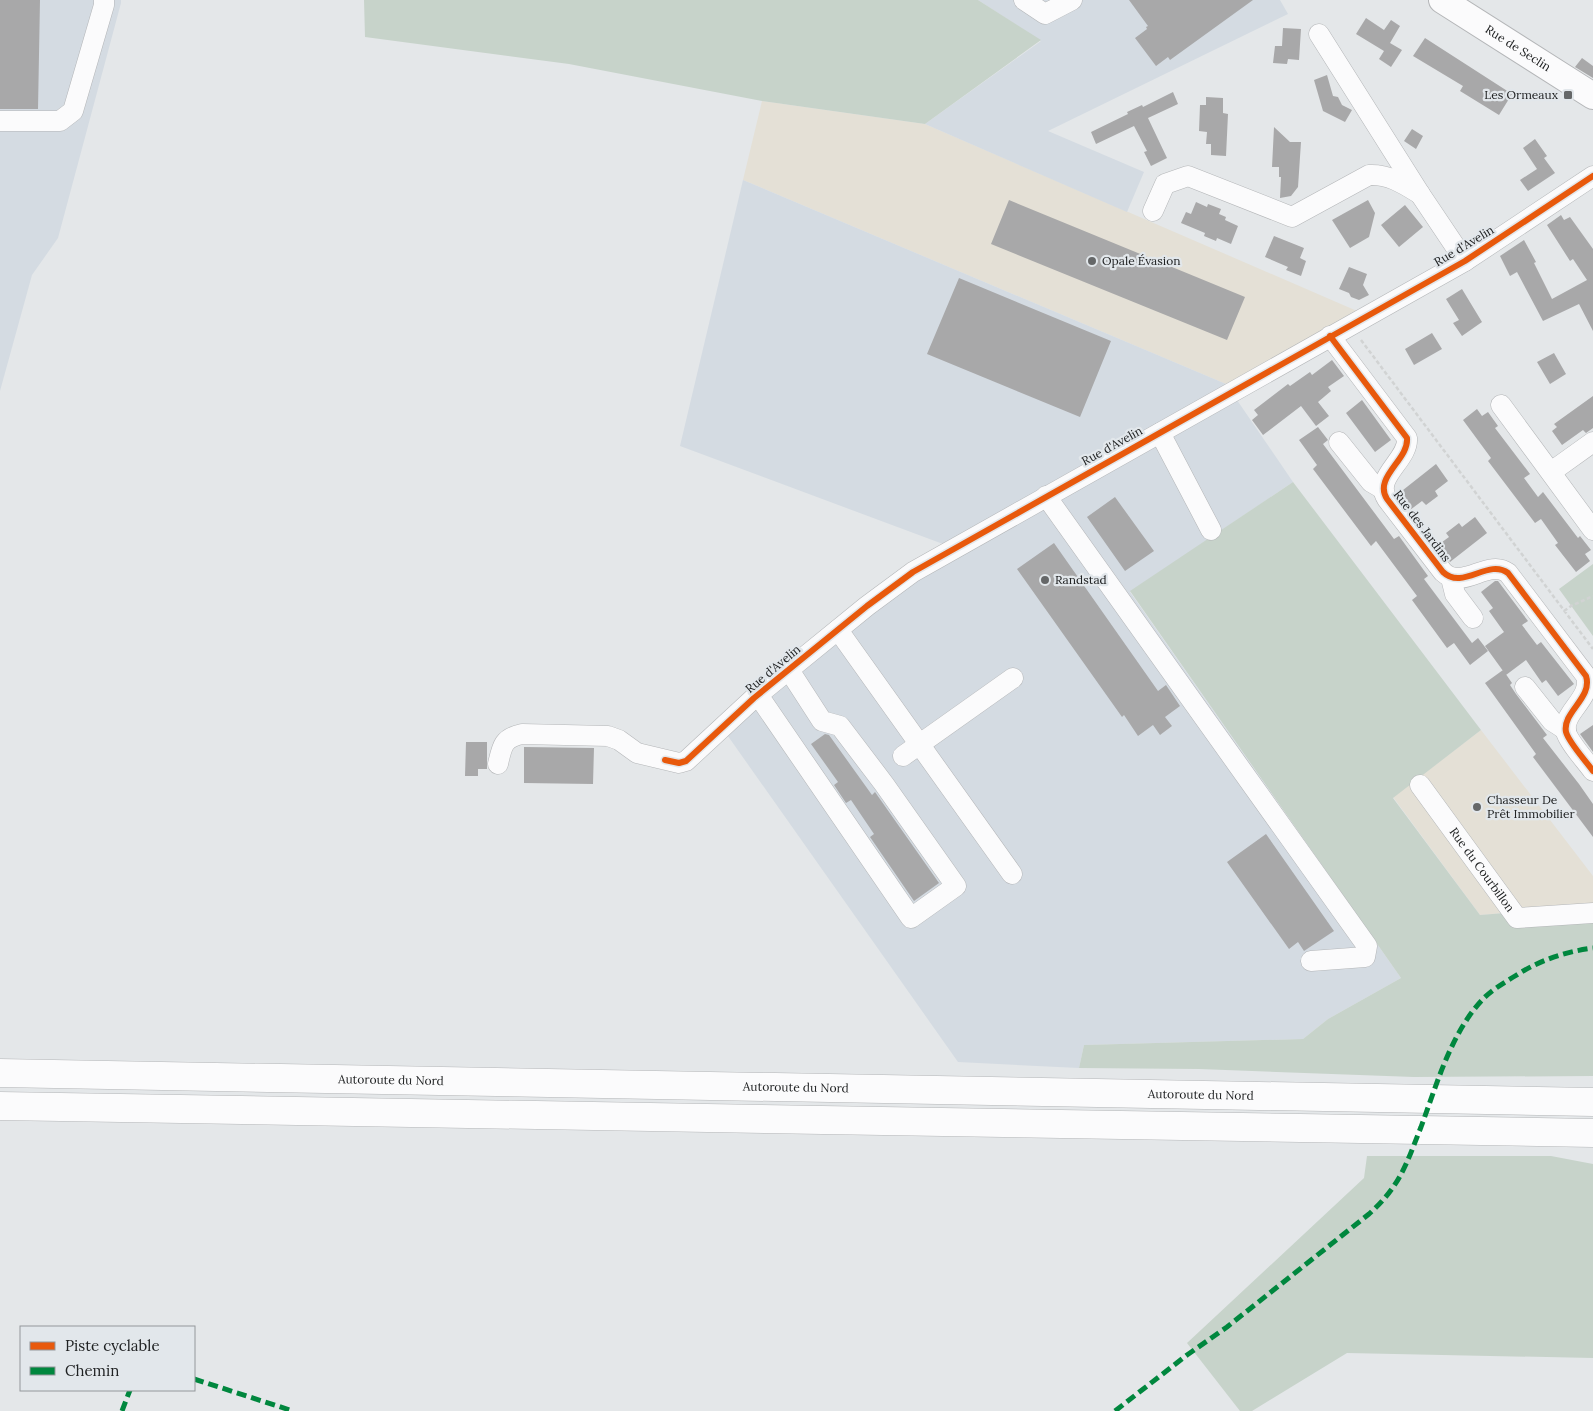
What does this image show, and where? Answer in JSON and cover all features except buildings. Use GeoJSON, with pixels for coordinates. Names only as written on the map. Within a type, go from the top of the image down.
{"type":"FeatureCollection","features":[{"type":"Feature","properties":{"kind":"highway","name":"Autoroute du Nord"},"geometry":{"type":"LineString","coordinates":[[0,1073],[1593,1102]]}},
{"type":"Feature","properties":{"kind":"highway"},"geometry":{"type":"LineString","coordinates":[[0,1106],[1593,1133]]}},
{"type":"Feature","properties":{"kind":"main road","name":"Rue de Seclin"},"geometry":{"type":"LineString","coordinates":[[1442,0],[1593,96]]}},
{"type":"Feature","properties":{"kind":"street"},"geometry":{"type":"LineString","coordinates":[[0,121],[60,121],[73,111],[104,0]]}},
{"type":"Feature","properties":{"kind":"street"},"geometry":{"type":"LineString","coordinates":[[1024,0],[1045,14],[1072,0]]}},
{"type":"Feature","properties":{"kind":"street","name":"Rue d'Avelin"},"geometry":{"type":"LineString","coordinates":[[1319,34],[1420,194],[1465,261]]}},
{"type":"Feature","properties":{"kind":"street"},"geometry":{"type":"LineString","coordinates":[[1153,211],[1165,184],[1188,176],[1292,217],[1369,175],[1380,175],[1399,182],[1420,194]]}},
{"type":"Feature","properties":{"kind":"street","name":"Rue d'Avelin"},"geometry":{"type":"LineString","coordinates":[[498,764],[503,743],[513,736],[522,734],[608,736],[619,740],[637,753],[679,763],[686,761],[758,695],[885,592],[914,572],[1465,261],[1593,176]]}},
{"type":"Feature","properties":{"kind":"street","name":"Rue des Jardins"},"geometry":{"type":"LineString","coordinates":[[1330,336],[1406,438],[1406,449],[1386,479],[1383,488],[1387,499],[1443,572],[1451,578],[1460,578],[1497,568],[1503,569],[1510,575],[1587,679],[1586,692],[1569,719],[1566,730]]}},
{"type":"Feature","properties":{"kind":"street"},"geometry":{"type":"LineString","coordinates":[[1501,405],[1593,530]]}},
{"type":"Feature","properties":{"kind":"street"},"geometry":{"type":"LineString","coordinates":[[1160,433],[1212,530]]}},
{"type":"Feature","properties":{"kind":"street"},"geometry":{"type":"LineString","coordinates":[[1339,442],[1371,482],[1383,488]]}},
{"type":"Feature","properties":{"kind":"street"},"geometry":{"type":"LineString","coordinates":[[1551,472],[1593,442]]}},
{"type":"Feature","properties":{"kind":"street"},"geometry":{"type":"LineString","coordinates":[[1046,496],[1367,946],[1365,957],[1311,961]]}},
{"type":"Feature","properties":{"kind":"street"},"geometry":{"type":"LineString","coordinates":[[1451,578],[1455,594],[1473,618]]}},
{"type":"Feature","properties":{"kind":"street"},"geometry":{"type":"LineString","coordinates":[[838,630],[1012,874]]}},
{"type":"Feature","properties":{"kind":"street"},"geometry":{"type":"LineString","coordinates":[[758,695],[911,918],[956,886],[884,784],[840,726],[822,721],[789,670]]}},
{"type":"Feature","properties":{"kind":"street"},"geometry":{"type":"LineString","coordinates":[[903,756],[1013,678]]}},
{"type":"Feature","properties":{"kind":"street"},"geometry":{"type":"LineString","coordinates":[[1525,686],[1552,721],[1557,726],[1566,730],[1568,737],[1593,771]]}},
{"type":"Feature","properties":{"kind":"street","name":"Rue du Courbillon"},"geometry":{"type":"LineString","coordinates":[[1420,785],[1517,918],[1593,913]]}},
{"type":"Feature","properties":{"kind":"path"},"geometry":{"type":"LineString","coordinates":[[1350,325],[1593,649]]}},
{"type":"Feature","properties":{"kind":"path"},"geometry":{"type":"LineString","coordinates":[[1564,611],[1593,596]]}},
{"type":"Feature","properties":{"kind":"shaded area"},"geometry":{"type":"Polygon","coordinates":[[[0,0],[121,0],[121,3],[58,238],[32,275],[0,391],[0,0]]]}},
{"type":"Feature","properties":{"kind":"shaded area"},"geometry":{"type":"Polygon","coordinates":[[[364,0],[978,0],[1041,40],[925,124],[762,101],[569,64],[365,37],[364,0]]]}},
{"type":"Feature","properties":{"kind":"shaded area"},"geometry":{"type":"Polygon","coordinates":[[[978,0],[1280,0],[1288,14],[1048,131],[1144,172],[1127,212],[925,124],[1041,41],[978,0]]]}},
{"type":"Feature","properties":{"kind":"shaded area"},"geometry":{"type":"Polygon","coordinates":[[[762,101],[925,124],[1357,311],[1226,384],[743,180],[762,101]]]}},
{"type":"Feature","properties":{"kind":"shaded area"},"geometry":{"type":"Polygon","coordinates":[[[743,180],[1226,384],[1293,482],[1130,592],[1401,978],[1328,1019],[1303,1039],[1084,1045],[1079,1068],[958,1062],[718,722],[943,544],[680,446],[743,180]]]}},
{"type":"Feature","properties":{"kind":"shaded area"},"geometry":{"type":"Polygon","coordinates":[[[1293,482],[1481,730],[1393,798],[1480,915],[1593,906],[1593,1076],[1414,1077],[1199,1069],[1079,1068],[1084,1045],[1303,1039],[1328,1019],[1401,978],[1130,591],[1293,482]]]}},
{"type":"Feature","properties":{"kind":"shaded area"},"geometry":{"type":"Polygon","coordinates":[[[1593,564],[1593,636],[1559,589],[1593,564]]]}},
{"type":"Feature","properties":{"kind":"shaded area"},"geometry":{"type":"Polygon","coordinates":[[[1481,730],[1593,876],[1593,906],[1480,915],[1393,797],[1481,730]]]}},
{"type":"Feature","properties":{"kind":"shaded area"},"geometry":{"type":"Polygon","coordinates":[[[1367,1156],[1551,1156],[1593,1164],[1593,1358],[1347,1353],[1252,1411],[1240,1411],[1187,1343],[1364,1178],[1367,1156]]]}},
{"type":"Feature","properties":{"kind":"marked path"},"geometry":{"type":"LineString","coordinates":[[1115,1411],[1187,1355],[1227,1327],[1380,1204],[1395,1184],[1406,1164],[1439,1076],[1462,1026],[1484,998],[1499,986],[1534,965],[1562,954],[1593,948]]}},
{"type":"Feature","properties":{"kind":"marked path"},"geometry":{"type":"LineString","coordinates":[[195,1379],[293,1411]]}},
{"type":"Feature","properties":{"kind":"marked path"},"geometry":{"type":"LineString","coordinates":[[122,1411],[130,1391]]}},
{"type":"Feature","properties":{"kind":"cycle path"},"geometry":{"type":"LineString","coordinates":[[665,760],[679,763],[686,761],[754,698],[867,606],[913,572],[1465,261],[1593,176]]}},
{"type":"Feature","properties":{"kind":"cycle path"},"geometry":{"type":"LineString","coordinates":[[1330,336],[1407,438],[1403,454],[1384,483],[1387,499],[1443,572],[1451,577],[1467,577],[1492,569],[1500,569],[1508,573],[1586,676],[1587,684],[1585,691],[1568,718],[1566,732],[1574,747],[1593,771]]}},
{"type":"Feature","properties":{"kind":"place","name":"Les Ormeaux"},"geometry":{"type":"Point","coordinates":[1568,95]}},
{"type":"Feature","properties":{"kind":"place","name":"Opale Évasion"},"geometry":{"type":"Point","coordinates":[1092,261]}},
{"type":"Feature","properties":{"kind":"place","name":"Randstad"},"geometry":{"type":"Point","coordinates":[1045,580]}},
{"type":"Feature","properties":{"kind":"place","name":"Chasseur De Prêt Immobilier"},"geometry":{"type":"Point","coordinates":[1477,807]}}]}
